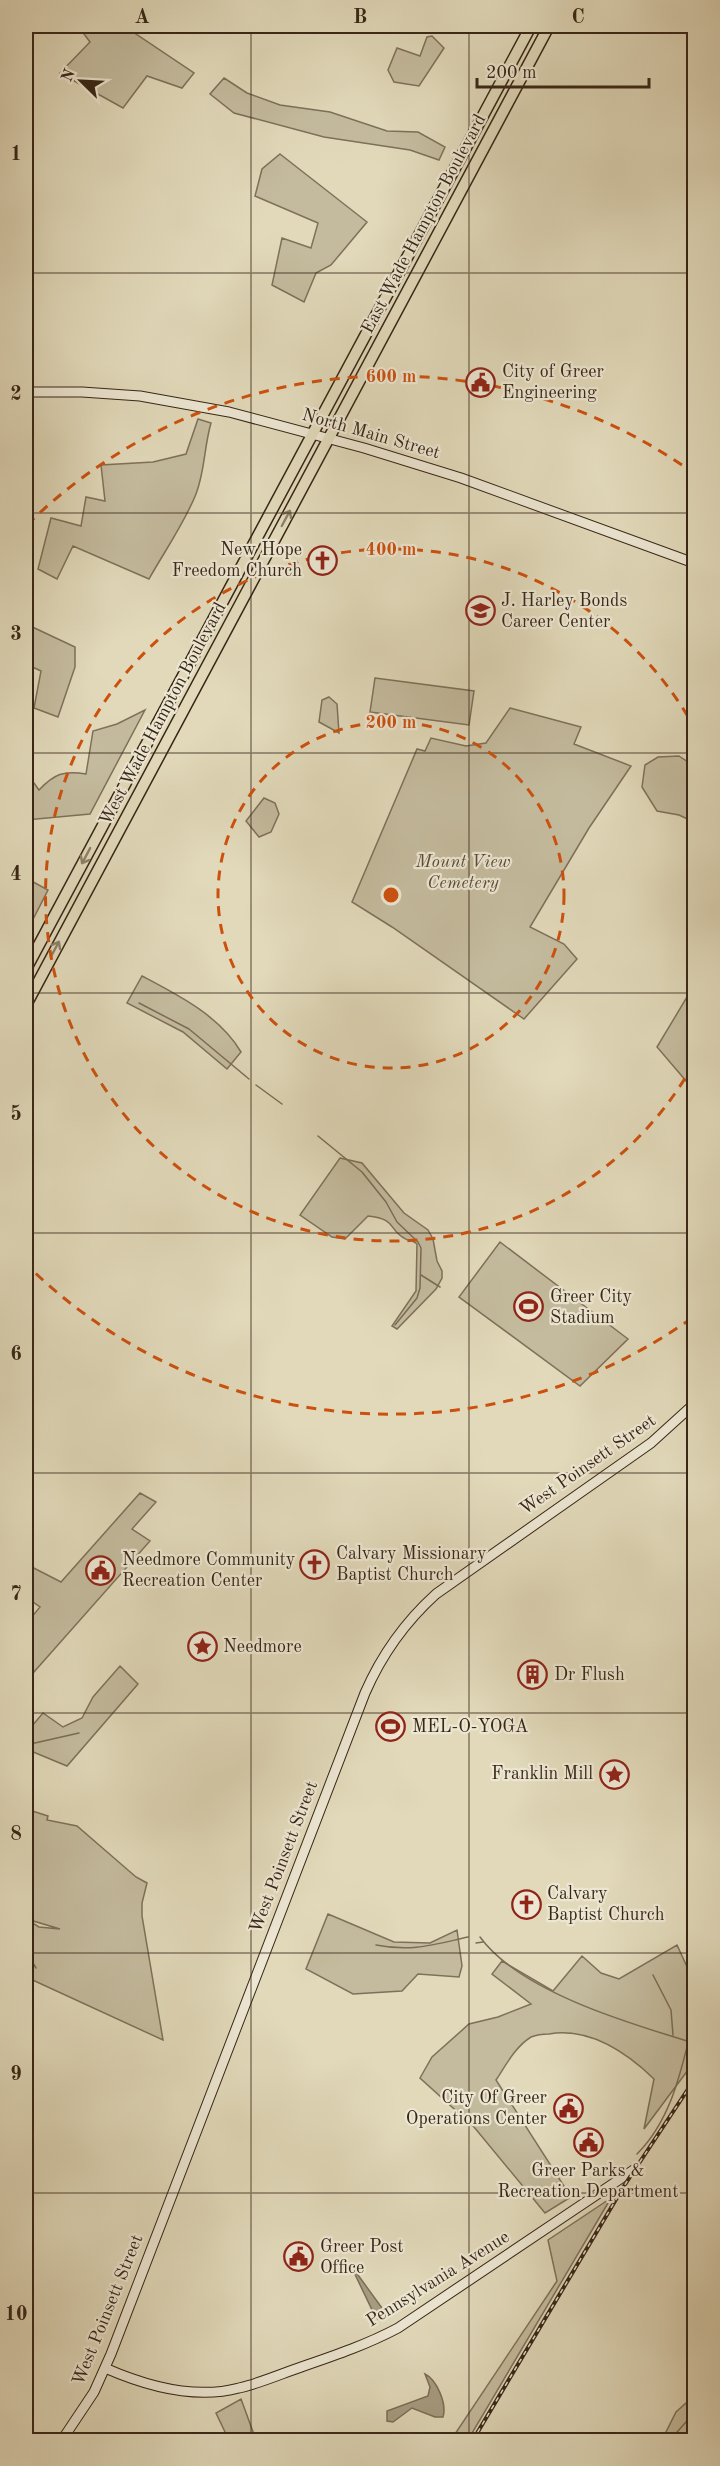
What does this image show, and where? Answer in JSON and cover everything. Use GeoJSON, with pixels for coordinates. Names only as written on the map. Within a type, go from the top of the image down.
{"type":"FeatureCollection","features":[{"type":"Feature","properties":{"kind":"main road","name":"East Wade Hampton Boulevard"},"geometry":{"type":"LineString","coordinates":[[312,434],[531,26]]}},
{"type":"Feature","properties":{"kind":"main road","name":"East Wade Hampton Boulevard"},"geometry":{"type":"LineString","coordinates":[[329,439],[549,26]]}},
{"type":"Feature","properties":{"kind":"main road","name":"North Main Street"},"geometry":{"type":"LineString","coordinates":[[26,392],[115,393],[170,400],[312,434],[461,478],[694,562]]}},
{"type":"Feature","properties":{"kind":"main road","name":"West Wade Hampton Boulevard"},"geometry":{"type":"LineString","coordinates":[[26,969],[312,434]]}},
{"type":"Feature","properties":{"kind":"main road","name":"West Wade Hampton Boulevard"},"geometry":{"type":"LineString","coordinates":[[26,1005],[329,439]]}},
{"type":"Feature","properties":{"kind":"main road","name":"West Poinsett Street"},"geometry":{"type":"LineString","coordinates":[[62,2440],[94,2392],[105,2368],[365,1693],[385,1653],[406,1623],[436,1594],[651,1443],[694,1404]]}},
{"type":"Feature","properties":{"kind":"main road","name":"Pennsylvania Avenue"},"geometry":{"type":"LineString","coordinates":[[105,2368],[171,2390],[208,2392],[238,2389],[323,2360],[378,2339],[398,2328],[635,2169]]}},
{"type":"Feature","properties":{"kind":"green space"},"geometry":{"type":"Polygon","coordinates":[[[78,26],[124,26],[194,73],[182,88],[147,76],[123,108],[60,73],[90,42],[78,26]]]}},
{"type":"Feature","properties":{"kind":"green space"},"geometry":{"type":"Polygon","coordinates":[[[432,36],[444,48],[419,86],[394,82],[388,70],[397,48],[420,56],[427,37],[432,36]]]}},
{"type":"Feature","properties":{"kind":"green space"},"geometry":{"type":"Polygon","coordinates":[[[224,78],[247,93],[280,105],[330,112],[387,131],[418,132],[445,147],[439,160],[410,150],[324,137],[234,113],[210,94],[224,78]]]}},
{"type":"Feature","properties":{"kind":"green space"},"geometry":{"type":"Polygon","coordinates":[[[280,154],[367,222],[331,265],[316,273],[304,302],[272,285],[282,238],[311,248],[318,223],[255,196],[262,169],[280,154]]]}},
{"type":"Feature","properties":{"kind":"green space"},"geometry":{"type":"Polygon","coordinates":[[[198,419],[211,423],[199,485],[186,516],[149,579],[73,546],[57,579],[38,569],[51,518],[81,526],[86,497],[105,501],[101,465],[153,462],[186,454],[198,419]]]}},
{"type":"Feature","properties":{"kind":"green space"},"geometry":{"type":"Polygon","coordinates":[[[26,624],[75,647],[75,667],[58,717],[34,708],[41,671],[26,664],[26,624]]]}},
{"type":"Feature","properties":{"kind":"green space"},"geometry":{"type":"Polygon","coordinates":[[[375,678],[474,691],[469,725],[370,712],[375,678]]]}},
{"type":"Feature","properties":{"kind":"green space"},"geometry":{"type":"Polygon","coordinates":[[[329,697],[337,704],[339,733],[319,722],[322,700],[329,697]]]}},
{"type":"Feature","properties":{"kind":"green space","name":"Mount View Cemetery"},"geometry":{"type":"Polygon","coordinates":[[[510,708],[581,727],[574,744],[631,766],[589,828],[530,927],[564,944],[577,959],[524,1019],[392,927],[352,902],[417,749],[425,751],[431,738],[466,746],[486,743],[510,708]]]}},
{"type":"Feature","properties":{"kind":"green space"},"geometry":{"type":"Polygon","coordinates":[[[145,710],[90,814],[26,820],[26,772],[39,790],[60,774],[86,774],[93,731],[117,724],[145,710]]]}},
{"type":"Feature","properties":{"kind":"green space"},"geometry":{"type":"Polygon","coordinates":[[[679,756],[694,766],[694,822],[679,815],[657,811],[642,787],[645,765],[658,757],[679,756]]]}},
{"type":"Feature","properties":{"kind":"green space"},"geometry":{"type":"Polygon","coordinates":[[[264,798],[275,803],[279,814],[271,832],[259,837],[246,821],[264,798]]]}},
{"type":"Feature","properties":{"kind":"green space"},"geometry":{"type":"Polygon","coordinates":[[[26,878],[48,890],[26,933],[26,878]]]}},
{"type":"Feature","properties":{"kind":"green space"},"geometry":{"type":"Polygon","coordinates":[[[142,976],[197,1008],[222,1028],[241,1052],[227,1069],[183,1032],[127,1003],[142,976]]]}},
{"type":"Feature","properties":{"kind":"green space"},"geometry":{"type":"Polygon","coordinates":[[[687,997],[694,1003],[694,1073],[687,1082],[657,1047],[687,997]]]}},
{"type":"Feature","properties":{"kind":"green space"},"geometry":{"type":"Polygon","coordinates":[[[340,1158],[362,1163],[404,1213],[428,1230],[433,1239],[442,1278],[436,1289],[397,1329],[392,1326],[416,1291],[417,1244],[399,1235],[388,1222],[377,1217],[368,1216],[345,1239],[332,1237],[300,1215],[340,1158]]]}},
{"type":"Feature","properties":{"kind":"green space","name":"Greer City Stadium"},"geometry":{"type":"Polygon","coordinates":[[[500,1242],[628,1339],[580,1386],[459,1297],[500,1242]]]}},
{"type":"Feature","properties":{"kind":"green space"},"geometry":{"type":"Polygon","coordinates":[[[140,1493],[156,1502],[132,1529],[150,1541],[26,1681],[26,1624],[40,1607],[26,1597],[26,1564],[61,1582],[140,1493]]]}},
{"type":"Feature","properties":{"kind":"green space"},"geometry":{"type":"Polygon","coordinates":[[[120,1666],[138,1684],[67,1766],[26,1749],[26,1733],[43,1713],[63,1727],[82,1718],[93,1697],[120,1666]]]}},
{"type":"Feature","properties":{"kind":"green space"},"geometry":{"type":"Polygon","coordinates":[[[26,1809],[48,1816],[47,1820],[77,1826],[136,1877],[147,1883],[142,1903],[142,1916],[163,2040],[26,1977],[26,1919],[39,1927],[60,1929],[30,1920],[26,1915],[26,1809]]]}},
{"type":"Feature","properties":{"kind":"green space"},"geometry":{"type":"Polygon","coordinates":[[[328,1914],[394,1942],[430,1943],[457,1930],[462,1966],[459,1977],[418,1974],[402,1991],[353,1994],[306,1969],[328,1914]]]}},
{"type":"Feature","properties":{"kind":"green space"},"geometry":{"type":"Polygon","coordinates":[[[677,1945],[694,1982],[694,2062],[644,2129],[654,2079],[619,2051],[593,2038],[564,2033],[531,2037],[507,2062],[496,2080],[571,2197],[545,2213],[474,2127],[420,2078],[432,2057],[469,2024],[498,2017],[531,2004],[492,1974],[502,1961],[553,1991],[582,1956],[601,1973],[619,1979],[677,1945]]]}},
{"type":"Feature","properties":{"kind":"green space"},"geometry":{"type":"Polygon","coordinates":[[[611,2198],[468,2440],[451,2440],[557,2281],[548,2240],[611,2198]]]}},
{"type":"Feature","properties":{"kind":"green space"},"geometry":{"type":"Polygon","coordinates":[[[694,2396],[694,2440],[662,2440],[676,2412],[694,2396]]]}},
{"type":"Feature","properties":{"kind":"green space"},"geometry":{"type":"Polygon","coordinates":[[[241,2399],[256,2440],[222,2440],[225,2432],[216,2413],[241,2399]]]}},
{"type":"Feature","properties":{"kind":"shaded area"},"geometry":{"type":"Polygon","coordinates":[[[350,2264],[382,2308],[383,2318],[378,2319],[375,2316],[350,2264]]]}},
{"type":"Feature","properties":{"kind":"shaded area"},"geometry":{"type":"Polygon","coordinates":[[[425,2374],[433,2381],[440,2393],[444,2406],[443,2417],[435,2417],[412,2408],[393,2422],[387,2421],[387,2411],[428,2396],[430,2387],[425,2374]]]}},
{"type":"Feature","properties":{"kind":"waterway"},"geometry":{"type":"LineString","coordinates":[[26,887],[26,908]]}},
{"type":"Feature","properties":{"kind":"waterway"},"geometry":{"type":"LineString","coordinates":[[139,1003],[189,1029],[249,1079]]}},
{"type":"Feature","properties":{"kind":"waterway"},"geometry":{"type":"LineString","coordinates":[[256,1085],[282,1104]]}},
{"type":"Feature","properties":{"kind":"waterway"},"geometry":{"type":"LineString","coordinates":[[318,1136],[362,1172],[386,1202],[397,1222],[418,1242],[421,1248],[420,1288],[417,1298],[395,1325]]}},
{"type":"Feature","properties":{"kind":"waterway"},"geometry":{"type":"LineString","coordinates":[[421,1275],[440,1287]]}},
{"type":"Feature","properties":{"kind":"waterway"},"geometry":{"type":"LineString","coordinates":[[26,1745],[79,1733]]}},
{"type":"Feature","properties":{"kind":"waterway"},"geometry":{"type":"LineString","coordinates":[[376,1945],[411,1948],[468,1937]]}},
{"type":"Feature","properties":{"kind":"waterway"},"geometry":{"type":"LineString","coordinates":[[480,1937],[498,1957],[549,1990],[609,2016],[694,2043]]}},
{"type":"Feature","properties":{"kind":"waterway"},"geometry":{"type":"LineString","coordinates":[[476,1943],[483,1942]]}},
{"type":"Feature","properties":{"kind":"waterway"},"geometry":{"type":"LineString","coordinates":[[26,1952],[36,1968]]}},
{"type":"Feature","properties":{"kind":"waterway"},"geometry":{"type":"LineString","coordinates":[[653,1975],[671,2010],[673,2035]]}},
{"type":"Feature","properties":{"kind":"waterway"},"geometry":{"type":"LineString","coordinates":[[637,2154],[649,2140],[668,2108],[694,2019]]}},
{"type":"Feature","properties":{"kind":"waterway"},"geometry":{"type":"LineString","coordinates":[[670,2440],[694,2413]]}},
{"type":"Feature","properties":{"kind":"railway"},"geometry":{"type":"LineString","coordinates":[[473,2440],[624,2186],[694,2080]]}},
{"type":"Feature","properties":{"kind":"place","name":"City of Greer Engineering"},"geometry":{"type":"Point","coordinates":[481,382]}},
{"type":"Feature","properties":{"kind":"place","name":"New Hope Freedom Church"},"geometry":{"type":"Point","coordinates":[323,560]}},
{"type":"Feature","properties":{"kind":"place","name":"J. Harley Bonds Career Center"},"geometry":{"type":"Point","coordinates":[480,611]}},
{"type":"Feature","properties":{"kind":"place","name":"Greer City Stadium"},"geometry":{"type":"Point","coordinates":[529,1307]}},
{"type":"Feature","properties":{"kind":"place","name":"Calvary Missionary Baptist Church"},"geometry":{"type":"Point","coordinates":[315,1564]}},
{"type":"Feature","properties":{"kind":"place","name":"Needmore Community Recreation Center"},"geometry":{"type":"Point","coordinates":[101,1570]}},
{"type":"Feature","properties":{"kind":"place","name":"Needmore"},"geometry":{"type":"Point","coordinates":[202,1647]}},
{"type":"Feature","properties":{"kind":"place","name":"Dr Flush"},"geometry":{"type":"Point","coordinates":[533,1675]}},
{"type":"Feature","properties":{"kind":"place","name":"MEL-O-YOGA"},"geometry":{"type":"Point","coordinates":[391,1727]}},
{"type":"Feature","properties":{"kind":"place","name":"Franklin Mill"},"geometry":{"type":"Point","coordinates":[614,1774]}},
{"type":"Feature","properties":{"kind":"place","name":"Calvary Baptist Church"},"geometry":{"type":"Point","coordinates":[526,1904]}},
{"type":"Feature","properties":{"kind":"place","name":"City Of Greer Operations Center"},"geometry":{"type":"Point","coordinates":[568,2108]}},
{"type":"Feature","properties":{"kind":"place","name":"Greer Parks & Recreation Department"},"geometry":{"type":"Point","coordinates":[588,2142]}},
{"type":"Feature","properties":{"kind":"place","name":"Greer Post Office"},"geometry":{"type":"Point","coordinates":[299,2257]}}]}
